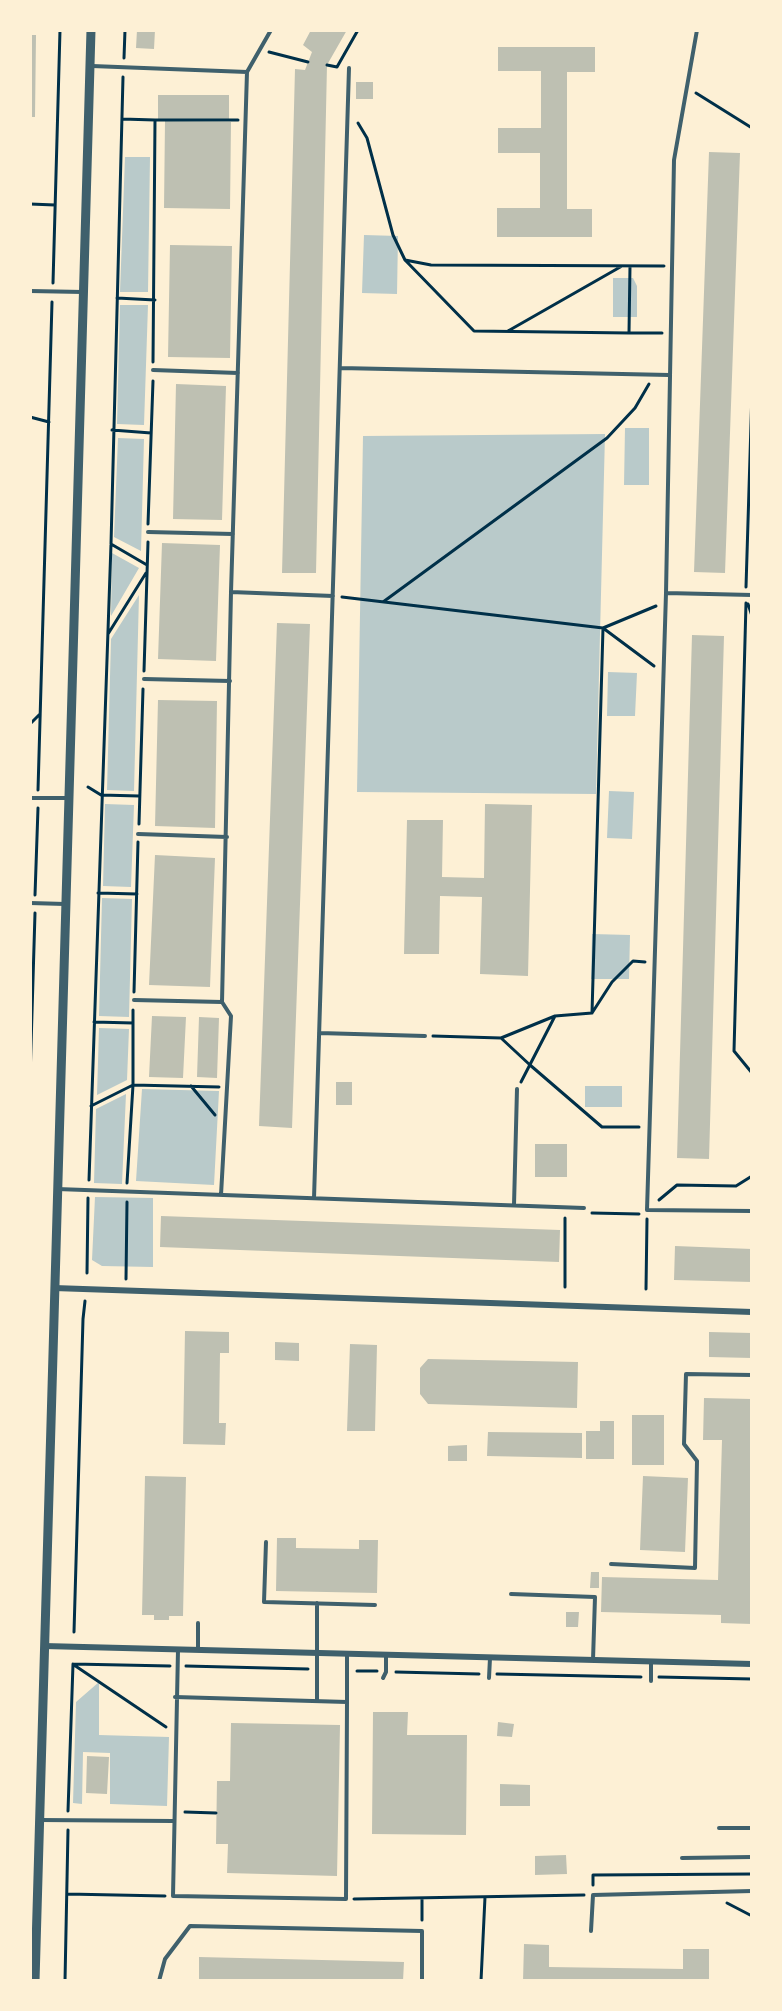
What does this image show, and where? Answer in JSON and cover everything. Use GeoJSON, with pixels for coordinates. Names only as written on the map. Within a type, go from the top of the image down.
{"type":"FeatureCollection","features":[{"type":"Feature","properties":{"kind":"street"},"geometry":{"type":"LineString","coordinates":[[35,1981],[33,1884],[39,1820],[91,30]]}},
{"type":"Feature","properties":{"kind":"street"},"geometry":{"type":"LineString","coordinates":[[54,1288],[752,1312]]}},
{"type":"Feature","properties":{"kind":"street"},"geometry":{"type":"LineString","coordinates":[[44,1646],[752,1664]]}},
{"type":"Feature","properties":{"kind":"lane"},"geometry":{"type":"LineString","coordinates":[[221,1195],[231,1016],[222,1002],[231,592],[247,72],[271,30]]}},
{"type":"Feature","properties":{"kind":"lane"},"geometry":{"type":"LineString","coordinates":[[697,30],[674,160],[666,602],[647,1210],[752,1211]]}},
{"type":"Feature","properties":{"kind":"lane"},"geometry":{"type":"LineString","coordinates":[[90,65],[247,72]]}},
{"type":"Feature","properties":{"kind":"lane"},"geometry":{"type":"LineString","coordinates":[[314,1198],[349,69]]}},
{"type":"Feature","properties":{"kind":"lane"},"geometry":{"type":"LineString","coordinates":[[30,291],[82,292]]}},
{"type":"Feature","properties":{"kind":"lane"},"geometry":{"type":"LineString","coordinates":[[340,368],[669,375]]}},
{"type":"Feature","properties":{"kind":"lane"},"geometry":{"type":"LineString","coordinates":[[153,370],[238,373]]}},
{"type":"Feature","properties":{"kind":"lane"},"geometry":{"type":"LineString","coordinates":[[148,532],[233,534]]}},
{"type":"Feature","properties":{"kind":"lane"},"geometry":{"type":"LineString","coordinates":[[231,592],[333,596]]}},
{"type":"Feature","properties":{"kind":"lane"},"geometry":{"type":"LineString","coordinates":[[666,593],[752,595]]}},
{"type":"Feature","properties":{"kind":"lane"},"geometry":{"type":"LineString","coordinates":[[144,679],[230,681]]}},
{"type":"Feature","properties":{"kind":"lane"},"geometry":{"type":"LineString","coordinates":[[30,798],[67,798]]}},
{"type":"Feature","properties":{"kind":"lane"},"geometry":{"type":"LineString","coordinates":[[138,834],[227,837]]}},
{"type":"Feature","properties":{"kind":"lane"},"geometry":{"type":"LineString","coordinates":[[33,903],[64,904]]}},
{"type":"Feature","properties":{"kind":"lane"},"geometry":{"type":"LineString","coordinates":[[134,1000],[222,1002]]}},
{"type":"Feature","properties":{"kind":"lane"},"geometry":{"type":"LineString","coordinates":[[319,1033],[425,1036]]}},
{"type":"Feature","properties":{"kind":"lane"},"geometry":{"type":"LineString","coordinates":[[514,1205],[517,1089]]}},
{"type":"Feature","properties":{"kind":"lane"},"geometry":{"type":"LineString","coordinates":[[57,1189],[584,1208]]}},
{"type":"Feature","properties":{"kind":"lane"},"geometry":{"type":"LineString","coordinates":[[611,1564],[695,1568],[697,1461],[684,1444],[686,1374],[752,1375]]}},
{"type":"Feature","properties":{"kind":"lane"},"geometry":{"type":"LineString","coordinates":[[266,1542],[264,1602],[375,1605]]}},
{"type":"Feature","properties":{"kind":"lane"},"geometry":{"type":"LineString","coordinates":[[511,1594],[595,1597],[593,1660]]}},
{"type":"Feature","properties":{"kind":"lane"},"geometry":{"type":"LineString","coordinates":[[317,1603],[317,1701]]}},
{"type":"Feature","properties":{"kind":"lane"},"geometry":{"type":"LineString","coordinates":[[198,1623],[198,1650]]}},
{"type":"Feature","properties":{"kind":"lane"},"geometry":{"type":"LineString","coordinates":[[178,1649],[173,1896],[346,1899],[347,1654]]}},
{"type":"Feature","properties":{"kind":"lane"},"geometry":{"type":"LineString","coordinates":[[383,1678],[386,1672],[386,1655]]}},
{"type":"Feature","properties":{"kind":"lane"},"geometry":{"type":"LineString","coordinates":[[489,1676],[490,1657]]}},
{"type":"Feature","properties":{"kind":"lane"},"geometry":{"type":"LineString","coordinates":[[651,1661],[651,1679]]}},
{"type":"Feature","properties":{"kind":"lane"},"geometry":{"type":"LineString","coordinates":[[176,1697],[347,1702]]}},
{"type":"Feature","properties":{"kind":"lane"},"geometry":{"type":"LineString","coordinates":[[39,1820],[173,1821]]}},
{"type":"Feature","properties":{"kind":"lane"},"geometry":{"type":"LineString","coordinates":[[719,1828],[752,1828]]}},
{"type":"Feature","properties":{"kind":"lane"},"geometry":{"type":"LineString","coordinates":[[682,1858],[752,1857]]}},
{"type":"Feature","properties":{"kind":"lane"},"geometry":{"type":"LineString","coordinates":[[591,1931],[593,1894],[752,1891]]}},
{"type":"Feature","properties":{"kind":"lane"},"geometry":{"type":"LineString","coordinates":[[159,1981],[165,1959],[190,1926],[422,1931],[422,1981]]}},
{"type":"Feature","properties":{"kind":"path"},"geometry":{"type":"LineString","coordinates":[[30,1080],[33,903],[60,30]]}},
{"type":"Feature","properties":{"kind":"path"},"geometry":{"type":"LineString","coordinates":[[87,1273],[125,30]]}},
{"type":"Feature","properties":{"kind":"path"},"geometry":{"type":"LineString","coordinates":[[327,65],[337,67],[358,30]]}},
{"type":"Feature","properties":{"kind":"path"},"geometry":{"type":"LineString","coordinates":[[260,50],[308,62]]}},
{"type":"Feature","properties":{"kind":"path"},"geometry":{"type":"LineString","coordinates":[[687,87],[752,128]]}},
{"type":"Feature","properties":{"kind":"path"},"geometry":{"type":"LineString","coordinates":[[348,106],[367,138],[393,235],[405,260],[474,331],[670,333]]}},
{"type":"Feature","properties":{"kind":"path"},"geometry":{"type":"LineString","coordinates":[[155,120],[246,120]]}},
{"type":"Feature","properties":{"kind":"path"},"geometry":{"type":"LineString","coordinates":[[30,204],[55,205]]}},
{"type":"Feature","properties":{"kind":"path"},"geometry":{"type":"LineString","coordinates":[[405,260],[431,265],[672,266]]}},
{"type":"Feature","properties":{"kind":"path"},"geometry":{"type":"LineString","coordinates":[[506,332],[623,266]]}},
{"type":"Feature","properties":{"kind":"path"},"geometry":{"type":"LineString","coordinates":[[629,333],[630,266]]}},
{"type":"Feature","properties":{"kind":"path"},"geometry":{"type":"LineString","coordinates":[[117,298],[155,300]]}},
{"type":"Feature","properties":{"kind":"path"},"geometry":{"type":"LineString","coordinates":[[383,602],[607,438],[635,408],[654,375]]}},
{"type":"Feature","properties":{"kind":"path"},"geometry":{"type":"LineString","coordinates":[[752,391],[734,1051],[752,1073]]}},
{"type":"Feature","properties":{"kind":"path"},"geometry":{"type":"LineString","coordinates":[[30,417],[49,422]]}},
{"type":"Feature","properties":{"kind":"path"},"geometry":{"type":"LineString","coordinates":[[112,430],[151,433]]}},
{"type":"Feature","properties":{"kind":"path"},"geometry":{"type":"LineString","coordinates":[[111,544],[147,565]]}},
{"type":"Feature","properties":{"kind":"path"},"geometry":{"type":"LineString","coordinates":[[107,636],[147,572]]}},
{"type":"Feature","properties":{"kind":"path"},"geometry":{"type":"LineString","coordinates":[[333,596],[603,628],[666,602]]}},
{"type":"Feature","properties":{"kind":"path"},"geometry":{"type":"LineString","coordinates":[[603,628],[664,674]]}},
{"type":"Feature","properties":{"kind":"path"},"geometry":{"type":"LineString","coordinates":[[592,1013],[603,628]]}},
{"type":"Feature","properties":{"kind":"path"},"geometry":{"type":"LineString","coordinates":[[30,724],[40,714]]}},
{"type":"Feature","properties":{"kind":"path"},"geometry":{"type":"LineString","coordinates":[[88,787],[100,795],[140,796]]}},
{"type":"Feature","properties":{"kind":"path"},"geometry":{"type":"LineString","coordinates":[[98,893],[137,894]]}},
{"type":"Feature","properties":{"kind":"path"},"geometry":{"type":"LineString","coordinates":[[592,1013],[612,982],[633,961],[655,962]]}},
{"type":"Feature","properties":{"kind":"path"},"geometry":{"type":"LineString","coordinates":[[425,1036],[501,1038],[555,1016],[592,1013]]}},
{"type":"Feature","properties":{"kind":"path"},"geometry":{"type":"LineString","coordinates":[[517,1089],[555,1016]]}},
{"type":"Feature","properties":{"kind":"path"},"geometry":{"type":"LineString","coordinates":[[93,1022],[133,1023]]}},
{"type":"Feature","properties":{"kind":"path"},"geometry":{"type":"LineString","coordinates":[[501,1038],[602,1127],[650,1127]]}},
{"type":"Feature","properties":{"kind":"path"},"geometry":{"type":"LineString","coordinates":[[91,1106],[133,1084],[227,1088]]}},
{"type":"Feature","properties":{"kind":"path"},"geometry":{"type":"LineString","coordinates":[[191,1086],[225,1126]]}},
{"type":"Feature","properties":{"kind":"path"},"geometry":{"type":"LineString","coordinates":[[646,1289],[647,1210],[677,1185],[736,1186],[752,1176]]}},
{"type":"Feature","properties":{"kind":"path"},"geometry":{"type":"LineString","coordinates":[[565,1207],[565,1287]]}},
{"type":"Feature","properties":{"kind":"path"},"geometry":{"type":"LineString","coordinates":[[74,1632],[85,1300]]}},
{"type":"Feature","properties":{"kind":"path"},"geometry":{"type":"LineString","coordinates":[[175,1733],[73,1664],[317,1669]]}},
{"type":"Feature","properties":{"kind":"path"},"geometry":{"type":"LineString","coordinates":[[347,1670],[489,1676],[752,1679]]}},
{"type":"Feature","properties":{"kind":"path"},"geometry":{"type":"LineString","coordinates":[[174,1812],[216,1813]]}},
{"type":"Feature","properties":{"kind":"path"},"geometry":{"type":"LineString","coordinates":[[346,1899],[593,1894],[592,1875],[752,1874]]}},
{"type":"Feature","properties":{"kind":"path"},"geometry":{"type":"LineString","coordinates":[[707,1892],[752,1916]]}},
{"type":"Feature","properties":{"kind":"path"},"geometry":{"type":"LineString","coordinates":[[67,1894],[173,1896]]}},
{"type":"Feature","properties":{"kind":"path"},"geometry":{"type":"LineString","coordinates":[[482,1981],[484,1897]]}},
{"type":"Feature","properties":{"kind":"path"},"geometry":{"type":"LineString","coordinates":[[422,1898],[422,1931]]}},
{"type":"Feature","properties":{"kind":"shaded area"},"geometry":{"type":"Polygon","coordinates":[[[125,157],[150,157],[148,292],[120,292],[125,157]]]}},
{"type":"Feature","properties":{"kind":"shaded area"},"geometry":{"type":"Polygon","coordinates":[[[364,235],[398,236],[397,294],[362,293],[364,235]]]}},
{"type":"Feature","properties":{"kind":"shaded area"},"geometry":{"type":"Polygon","coordinates":[[[613,278],[633,278],[637,286],[637,317],[613,317],[613,278]]]}},
{"type":"Feature","properties":{"kind":"shaded area"},"geometry":{"type":"Polygon","coordinates":[[[120,305],[148,305],[144,425],[117,424],[120,305]]]}},
{"type":"Feature","properties":{"kind":"shaded area"},"geometry":{"type":"Polygon","coordinates":[[[625,428],[649,428],[649,485],[624,485],[625,428]]]}},
{"type":"Feature","properties":{"kind":"shaded area"},"geometry":{"type":"Polygon","coordinates":[[[605,434],[596,794],[357,792],[363,436],[605,434]]]}},
{"type":"Feature","properties":{"kind":"shaded area"},"geometry":{"type":"Polygon","coordinates":[[[118,438],[144,439],[141,551],[114,537],[118,438]]]}},
{"type":"Feature","properties":{"kind":"shaded area"},"geometry":{"type":"Polygon","coordinates":[[[112,553],[139,568],[111,616],[112,553]]]}},
{"type":"Feature","properties":{"kind":"shaded area"},"geometry":{"type":"Polygon","coordinates":[[[139,595],[134,791],[107,790],[111,639],[139,595]]]}},
{"type":"Feature","properties":{"kind":"shaded area"},"geometry":{"type":"Polygon","coordinates":[[[608,672],[637,673],[635,716],[607,716],[608,672]]]}},
{"type":"Feature","properties":{"kind":"shaded area"},"geometry":{"type":"Polygon","coordinates":[[[609,791],[634,792],[632,839],[607,838],[609,791]]]}},
{"type":"Feature","properties":{"kind":"shaded area"},"geometry":{"type":"Polygon","coordinates":[[[105,804],[134,805],[131,887],[103,886],[105,804]]]}},
{"type":"Feature","properties":{"kind":"shaded area"},"geometry":{"type":"Polygon","coordinates":[[[102,898],[132,899],[129,1017],[99,1016],[102,898]]]}},
{"type":"Feature","properties":{"kind":"shaded area"},"geometry":{"type":"Polygon","coordinates":[[[592,934],[630,935],[629,979],[591,979],[592,934]]]}},
{"type":"Feature","properties":{"kind":"shaded area"},"geometry":{"type":"Polygon","coordinates":[[[99,1028],[129,1029],[127,1080],[97,1095],[99,1028]]]}},
{"type":"Feature","properties":{"kind":"shaded area"},"geometry":{"type":"Polygon","coordinates":[[[585,1086],[622,1086],[622,1107],[585,1107],[585,1086]]]}},
{"type":"Feature","properties":{"kind":"shaded area"},"geometry":{"type":"Polygon","coordinates":[[[142,1089],[219,1091],[214,1185],[136,1181],[142,1089]]]}},
{"type":"Feature","properties":{"kind":"shaded area"},"geometry":{"type":"Polygon","coordinates":[[[126,1094],[122,1184],[94,1183],[96,1109],[126,1094]]]}},
{"type":"Feature","properties":{"kind":"shaded area"},"geometry":{"type":"Polygon","coordinates":[[[95,1197],[153,1198],[153,1267],[102,1266],[92,1260],[95,1197]]]}},
{"type":"Feature","properties":{"kind":"shaded area"},"geometry":{"type":"Polygon","coordinates":[[[99,1682],[99,1735],[169,1737],[167,1806],[110,1804],[110,1753],[83,1752],[82,1804],[73,1803],[76,1702],[99,1682]]]}},
{"type":"Feature","properties":{"kind":"building"},"geometry":{"type":"Polygon","coordinates":[[[137,30],[155,30],[154,49],[136,48],[137,30]]]}},
{"type":"Feature","properties":{"kind":"building"},"geometry":{"type":"Polygon","coordinates":[[[311,30],[347,30],[327,65],[316,573],[282,573],[295,69],[305,70],[312,52],[303,45],[311,30]]]}},
{"type":"Feature","properties":{"kind":"building"},"geometry":{"type":"Polygon","coordinates":[[[30,35],[36,35],[35,117],[30,117],[30,35]]]}},
{"type":"Feature","properties":{"kind":"building"},"geometry":{"type":"Polygon","coordinates":[[[498,47],[595,47],[595,72],[567,72],[567,209],[592,209],[592,237],[497,237],[497,208],[540,208],[540,153],[498,153],[498,128],[541,128],[541,71],[498,71],[498,47]]]}},
{"type":"Feature","properties":{"kind":"building"},"geometry":{"type":"Polygon","coordinates":[[[356,82],[373,82],[373,99],[356,99],[356,82]]]}},
{"type":"Feature","properties":{"kind":"building"},"geometry":{"type":"Polygon","coordinates":[[[158,95],[229,95],[229,119],[158,119],[158,95]]]}},
{"type":"Feature","properties":{"kind":"building"},"geometry":{"type":"Polygon","coordinates":[[[165,121],[231,122],[230,209],[164,208],[165,121]]]}},
{"type":"Feature","properties":{"kind":"building"},"geometry":{"type":"Polygon","coordinates":[[[709,152],[740,153],[725,573],[694,572],[709,152]]]}},
{"type":"Feature","properties":{"kind":"building"},"geometry":{"type":"Polygon","coordinates":[[[170,245],[232,246],[230,358],[168,357],[170,245]]]}},
{"type":"Feature","properties":{"kind":"building"},"geometry":{"type":"Polygon","coordinates":[[[176,384],[226,386],[222,520],[173,519],[176,384]]]}},
{"type":"Feature","properties":{"kind":"building"},"geometry":{"type":"Polygon","coordinates":[[[162,543],[220,545],[216,661],[158,659],[162,543]]]}},
{"type":"Feature","properties":{"kind":"building"},"geometry":{"type":"Polygon","coordinates":[[[277,623],[310,624],[292,1128],[259,1126],[277,623]]]}},
{"type":"Feature","properties":{"kind":"building"},"geometry":{"type":"Polygon","coordinates":[[[692,635],[724,636],[709,1159],[677,1158],[692,635]]]}},
{"type":"Feature","properties":{"kind":"building"},"geometry":{"type":"Polygon","coordinates":[[[158,700],[217,701],[215,828],[155,826],[158,700]]]}},
{"type":"Feature","properties":{"kind":"building"},"geometry":{"type":"Polygon","coordinates":[[[485,804],[532,805],[528,976],[480,974],[482,897],[440,896],[439,954],[404,954],[407,820],[443,820],[442,877],[484,878],[485,804]]]}},
{"type":"Feature","properties":{"kind":"building"},"geometry":{"type":"Polygon","coordinates":[[[155,855],[215,858],[210,987],[149,985],[155,855]]]}},
{"type":"Feature","properties":{"kind":"building"},"geometry":{"type":"Polygon","coordinates":[[[152,1016],[186,1017],[183,1078],[149,1077],[152,1016]]]}},
{"type":"Feature","properties":{"kind":"building"},"geometry":{"type":"Polygon","coordinates":[[[199,1017],[219,1018],[217,1078],[197,1077],[199,1017]]]}},
{"type":"Feature","properties":{"kind":"building"},"geometry":{"type":"Polygon","coordinates":[[[336,1082],[352,1082],[352,1105],[336,1105],[336,1082]]]}},
{"type":"Feature","properties":{"kind":"building"},"geometry":{"type":"Polygon","coordinates":[[[535,1144],[567,1144],[567,1177],[535,1177],[535,1144]]]}},
{"type":"Feature","properties":{"kind":"building"},"geometry":{"type":"Polygon","coordinates":[[[161,1216],[560,1230],[559,1262],[160,1247],[161,1216]]]}},
{"type":"Feature","properties":{"kind":"building"},"geometry":{"type":"Polygon","coordinates":[[[675,1246],[752,1249],[752,1282],[674,1280],[675,1246]]]}},
{"type":"Feature","properties":{"kind":"building"},"geometry":{"type":"Polygon","coordinates":[[[185,1331],[229,1332],[229,1353],[220,1353],[219,1423],[226,1423],[225,1445],[183,1444],[185,1331]]]}},
{"type":"Feature","properties":{"kind":"building"},"geometry":{"type":"Polygon","coordinates":[[[709,1332],[752,1333],[752,1358],[709,1357],[709,1332]]]}},
{"type":"Feature","properties":{"kind":"building"},"geometry":{"type":"Polygon","coordinates":[[[275,1342],[299,1343],[299,1361],[275,1360],[275,1342]]]}},
{"type":"Feature","properties":{"kind":"building"},"geometry":{"type":"Polygon","coordinates":[[[350,1344],[377,1345],[375,1431],[347,1431],[350,1344]]]}},
{"type":"Feature","properties":{"kind":"building"},"geometry":{"type":"Polygon","coordinates":[[[428,1359],[578,1362],[577,1408],[428,1404],[420,1394],[420,1368],[428,1359]]]}},
{"type":"Feature","properties":{"kind":"building"},"geometry":{"type":"Polygon","coordinates":[[[704,1398],[752,1399],[752,1624],[721,1623],[721,1615],[601,1612],[602,1577],[718,1580],[722,1440],[703,1440],[704,1398]]]}},
{"type":"Feature","properties":{"kind":"building"},"geometry":{"type":"Polygon","coordinates":[[[632,1415],[664,1415],[664,1465],[632,1465],[632,1415]]]}},
{"type":"Feature","properties":{"kind":"building"},"geometry":{"type":"Polygon","coordinates":[[[600,1421],[614,1421],[614,1459],[586,1459],[586,1431],[600,1431],[600,1421]]]}},
{"type":"Feature","properties":{"kind":"building"},"geometry":{"type":"Polygon","coordinates":[[[488,1432],[582,1433],[582,1458],[487,1456],[488,1432]]]}},
{"type":"Feature","properties":{"kind":"building"},"geometry":{"type":"Polygon","coordinates":[[[467,1445],[467,1461],[448,1461],[448,1446],[467,1445]]]}},
{"type":"Feature","properties":{"kind":"building"},"geometry":{"type":"Polygon","coordinates":[[[145,1476],[186,1477],[183,1616],[169,1616],[169,1620],[154,1620],[154,1615],[142,1615],[145,1476]]]}},
{"type":"Feature","properties":{"kind":"building"},"geometry":{"type":"Polygon","coordinates":[[[643,1476],[688,1478],[685,1552],[640,1550],[643,1476]]]}},
{"type":"Feature","properties":{"kind":"building"},"geometry":{"type":"Polygon","coordinates":[[[277,1538],[296,1538],[296,1548],[359,1549],[359,1540],[378,1540],[377,1593],[276,1591],[277,1538]]]}},
{"type":"Feature","properties":{"kind":"building"},"geometry":{"type":"Polygon","coordinates":[[[591,1572],[599,1572],[599,1588],[590,1588],[591,1572]]]}},
{"type":"Feature","properties":{"kind":"building"},"geometry":{"type":"Polygon","coordinates":[[[566,1612],[579,1612],[578,1627],[566,1627],[566,1612]]]}},
{"type":"Feature","properties":{"kind":"building"},"geometry":{"type":"Polygon","coordinates":[[[373,1712],[408,1712],[407,1735],[467,1735],[466,1835],[372,1834],[373,1712]]]}},
{"type":"Feature","properties":{"kind":"building"},"geometry":{"type":"Polygon","coordinates":[[[498,1722],[514,1724],[512,1737],[497,1736],[498,1722]]]}},
{"type":"Feature","properties":{"kind":"building"},"geometry":{"type":"Polygon","coordinates":[[[231,1723],[340,1725],[337,1876],[227,1873],[228,1844],[216,1844],[217,1781],[230,1781],[231,1723]]]}},
{"type":"Feature","properties":{"kind":"building"},"geometry":{"type":"Polygon","coordinates":[[[87,1756],[109,1757],[107,1794],[86,1793],[87,1756]]]}},
{"type":"Feature","properties":{"kind":"building"},"geometry":{"type":"Polygon","coordinates":[[[500,1784],[530,1785],[530,1806],[500,1806],[500,1784]]]}},
{"type":"Feature","properties":{"kind":"building"},"geometry":{"type":"Polygon","coordinates":[[[566,1855],[567,1874],[535,1875],[535,1856],[566,1855]]]}},
{"type":"Feature","properties":{"kind":"building"},"geometry":{"type":"Polygon","coordinates":[[[524,1944],[549,1945],[549,1967],[683,1969],[683,1949],[709,1949],[709,1981],[523,1981],[524,1944]]]}},
{"type":"Feature","properties":{"kind":"building"},"geometry":{"type":"Polygon","coordinates":[[[199,1957],[404,1962],[403,1981],[199,1981],[199,1957]]]}}]}
